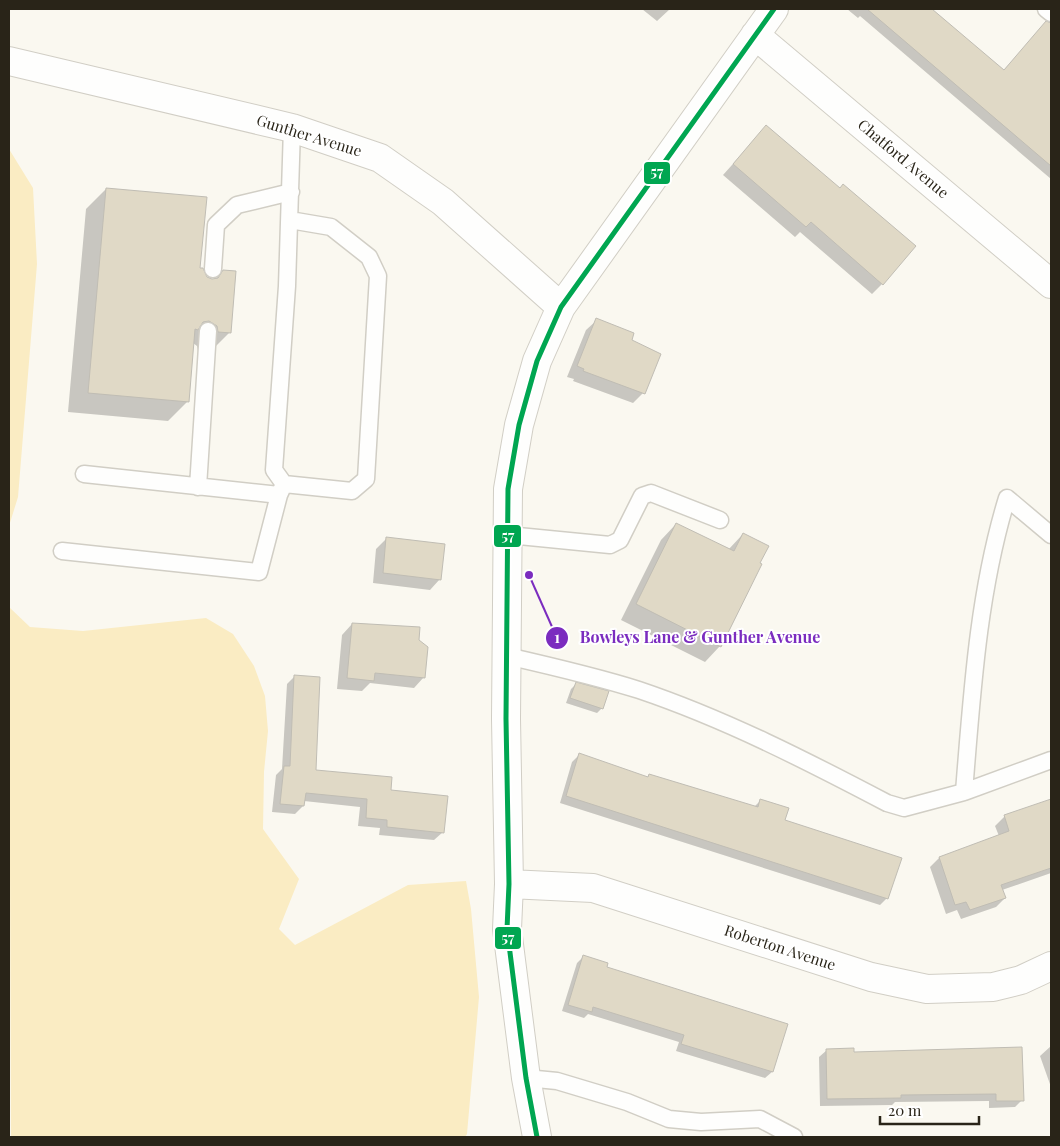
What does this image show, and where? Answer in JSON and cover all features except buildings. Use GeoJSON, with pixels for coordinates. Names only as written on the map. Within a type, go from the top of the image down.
{"type":"FeatureCollection","features":[{"type":"Feature","properties":{"kind":"street"},"geometry":{"type":"LineString","coordinates":[[537,1137],[526,1078],[507,929],[509,884],[508,489],[518,425],[536,361],[560,307],[774,9]]}},
{"type":"Feature","properties":{"kind":"street","name":"Chatford Avenue"},"geometry":{"type":"LineString","coordinates":[[755,35],[1051,284]]}},
{"type":"Feature","properties":{"kind":"street","name":"Gunther Avenue"},"geometry":{"type":"LineString","coordinates":[[9,60],[292,128],[380,158],[443,202],[560,307]]}},
{"type":"Feature","properties":{"kind":"street","name":"Roberton Avenue"},"geometry":{"type":"LineString","coordinates":[[509,884],[593,888],[871,977],[927,989],[993,987],[1021,980],[1051,966]]}},
{"type":"Feature","properties":{"kind":"lane"},"geometry":{"type":"LineString","coordinates":[[1046,9],[1051,14]]}},
{"type":"Feature","properties":{"kind":"lane"},"geometry":{"type":"LineString","coordinates":[[62,551],[259,572],[281,490],[274,470],[287,286],[292,128]]}},
{"type":"Feature","properties":{"kind":"lane"},"geometry":{"type":"LineString","coordinates":[[213,269],[216,225],[237,205],[290,192]]}},
{"type":"Feature","properties":{"kind":"lane"},"geometry":{"type":"LineString","coordinates":[[84,474],[198,487],[281,490],[352,491],[366,479],[378,276],[368,257],[331,228],[290,220]]}},
{"type":"Feature","properties":{"kind":"lane"},"geometry":{"type":"LineString","coordinates":[[198,487],[208,331]]}},
{"type":"Feature","properties":{"kind":"lane"},"geometry":{"type":"LineString","coordinates":[[508,535],[610,545],[620,540],[642,496],[651,493],[720,520]]}},
{"type":"Feature","properties":{"kind":"lane"},"geometry":{"type":"LineString","coordinates":[[964,792],[976,648],[998,529],[1007,498],[1051,535]]}},
{"type":"Feature","properties":{"kind":"lane"},"geometry":{"type":"LineString","coordinates":[[507,656],[586,674],[640,690],[697,712],[779,748],[887,803],[904,808],[964,792],[1051,760]]}},
{"type":"Feature","properties":{"kind":"lane"},"geometry":{"type":"LineString","coordinates":[[526,1078],[557,1080],[627,1102],[669,1119],[701,1122],[760,1119],[794,1137]]}},
{"type":"Feature","properties":{"kind":"shaded area"},"geometry":{"type":"Polygon","coordinates":[[[9,149],[33,188],[37,264],[18,497],[9,526],[9,149]]]}},
{"type":"Feature","properties":{"kind":"shaded area"},"geometry":{"type":"Polygon","coordinates":[[[9,607],[30,627],[83,631],[206,618],[233,634],[254,666],[265,696],[268,731],[264,772],[263,829],[299,879],[279,929],[295,945],[408,885],[466,881],[471,909],[479,997],[467,1134],[465,1137],[11,1137],[9,607]]]}},
{"type":"Feature","properties":{"kind":"transit line","name":"57"},"geometry":{"type":"LineString","coordinates":[[537,1137],[526,1078],[507,929],[509,884],[506,719],[508,489],[519,425],[537,361],[561,307],[774,9]]}},
{"type":"Feature","properties":{"kind":"place","name":"Bowleys Lane & Gunther Avenue"},"geometry":{"type":"Point","coordinates":[529,575]}}]}
